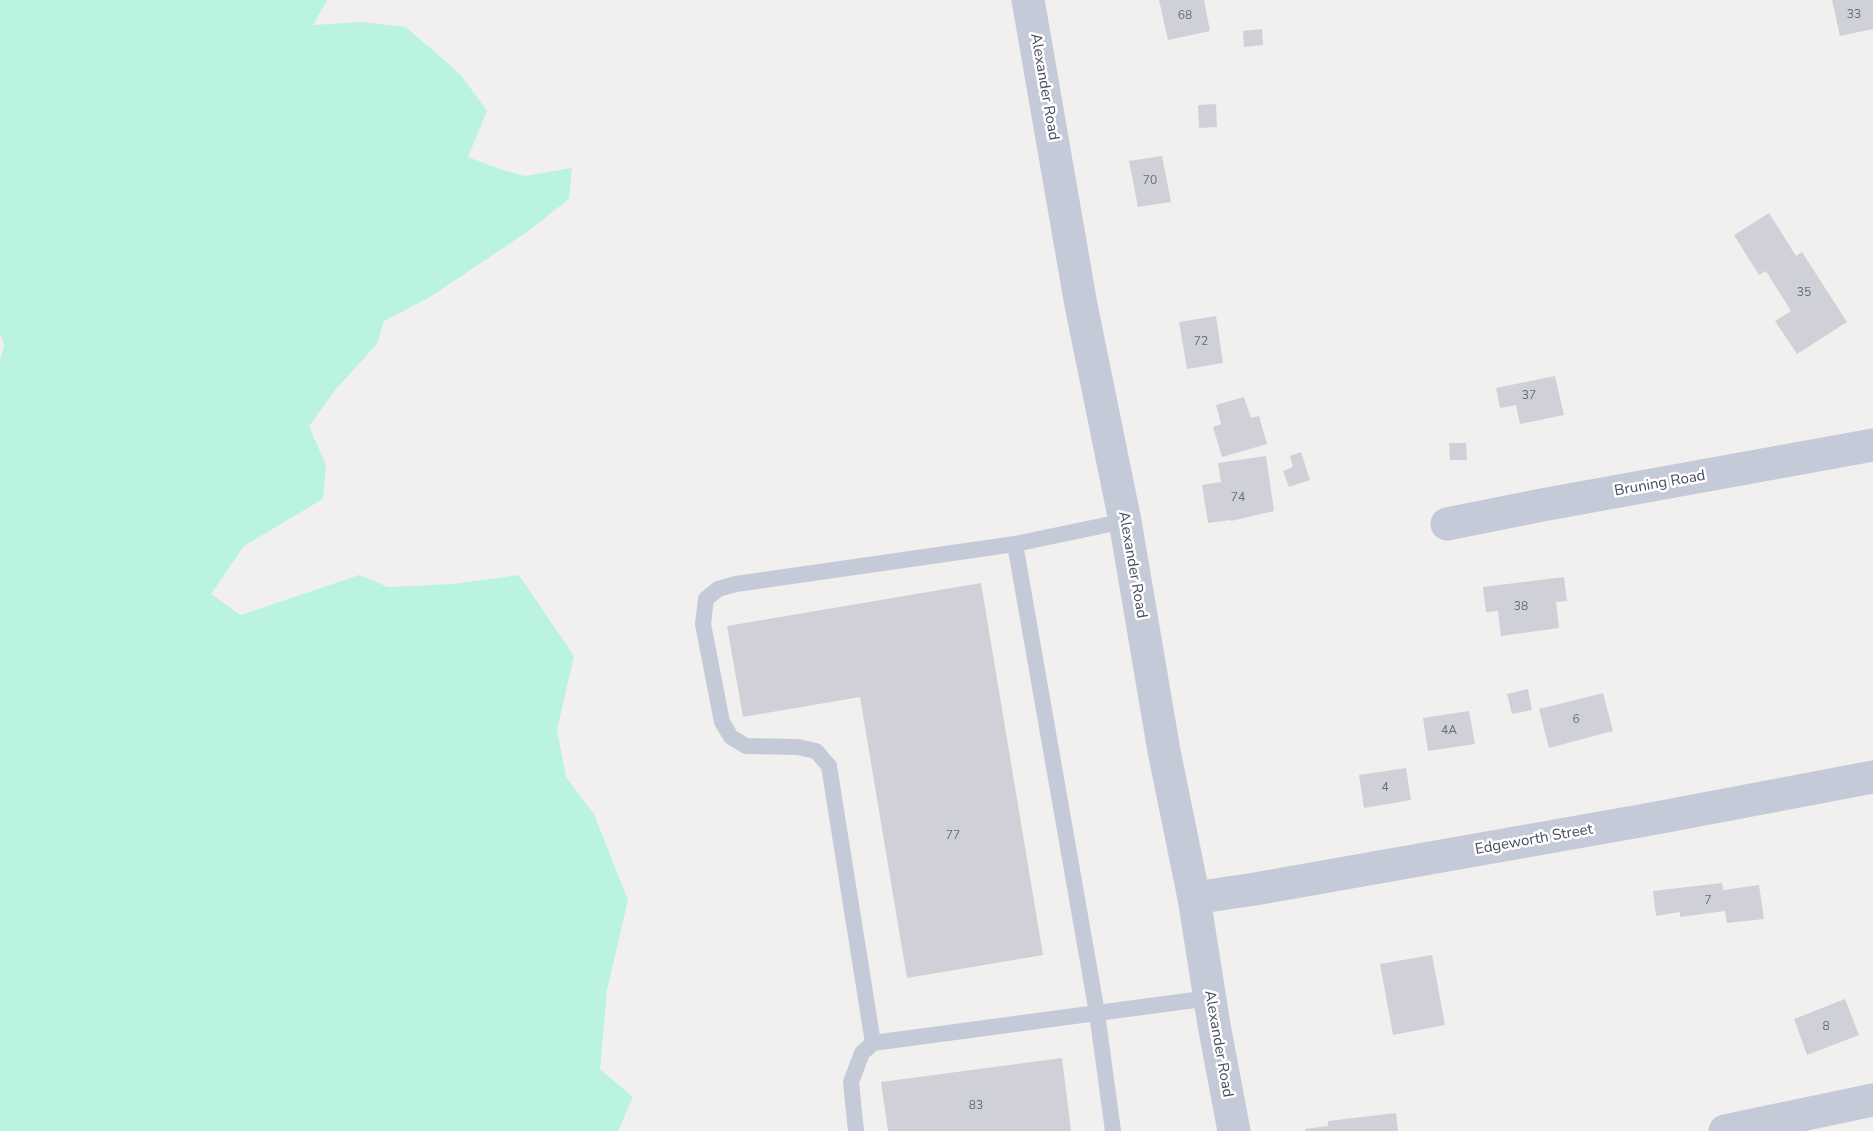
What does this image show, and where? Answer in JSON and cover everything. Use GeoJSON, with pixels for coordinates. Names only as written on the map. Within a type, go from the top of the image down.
{"type":"FeatureCollection","features":[{"type":"Feature","properties":{"kind":"street","name":"Alexander Road"},"geometry":{"type":"LineString","coordinates":[[1028,0],[1081,305],[1125,521],[1164,751],[1194,897],[1234,1131]]}},
{"type":"Feature","properties":{"kind":"street","name":"Bruning Road"},"geometry":{"type":"LineString","coordinates":[[1447,524],[1873,445]]}},
{"type":"Feature","properties":{"kind":"street","name":"Edgeworth Street"},"geometry":{"type":"LineString","coordinates":[[1194,897],[1255,889],[1873,777]]}},
{"type":"Feature","properties":{"kind":"street"},"geometry":{"type":"LineString","coordinates":[[1725,1131],[1873,1100]]}},
{"type":"Feature","properties":{"kind":"lane"},"geometry":{"type":"LineString","coordinates":[[873,1043],[829,766],[816,751],[798,747],[746,746],[731,737],[722,722],[702,624],[706,599],[718,589],[736,584],[1015,544],[1125,521]]}},
{"type":"Feature","properties":{"kind":"lane"},"geometry":{"type":"LineString","coordinates":[[1015,544],[1097,1013],[1113,1131]]}},
{"type":"Feature","properties":{"kind":"lane"},"geometry":{"type":"LineString","coordinates":[[856,1131],[850,1082],[862,1053],[873,1043],[1210,998]]}},
{"type":"Feature","properties":{"kind":"green space"},"geometry":{"type":"Polygon","coordinates":[[[0,0],[327,0],[313,25],[362,22],[406,27],[461,75],[487,111],[468,157],[525,176],[572,168],[569,199],[527,232],[430,297],[384,321],[377,344],[336,389],[309,426],[326,465],[323,499],[244,546],[211,594],[241,615],[359,575],[388,587],[452,584],[519,575],[574,656],[557,730],[566,777],[594,814],[628,900],[607,990],[600,1069],[633,1097],[618,1131],[0,1131],[0,360],[4,345],[0,334],[0,0]]]}},
{"type":"Feature","properties":{"kind":"building"},"geometry":{"type":"Polygon","coordinates":[[[1159,0],[1204,0],[1210,31],[1168,40],[1159,0]]]}},
{"type":"Feature","properties":{"kind":"building"},"geometry":{"type":"Polygon","coordinates":[[[1832,0],[1873,0],[1873,29],[1840,36],[1832,0]]]}},
{"type":"Feature","properties":{"kind":"building"},"geometry":{"type":"Polygon","coordinates":[[[1262,29],[1263,45],[1244,47],[1243,31],[1262,29]]]}},
{"type":"Feature","properties":{"kind":"building"},"geometry":{"type":"Polygon","coordinates":[[[1216,104],[1217,127],[1199,128],[1198,105],[1216,104]]]}},
{"type":"Feature","properties":{"kind":"building"},"geometry":{"type":"Polygon","coordinates":[[[1162,156],[1171,202],[1138,207],[1129,161],[1162,156]]]}},
{"type":"Feature","properties":{"kind":"building"},"geometry":{"type":"Polygon","coordinates":[[[1769,213],[1796,256],[1802,252],[1847,322],[1797,354],[1775,321],[1791,311],[1766,271],[1759,275],[1734,235],[1769,213]]]}},
{"type":"Feature","properties":{"kind":"building"},"geometry":{"type":"Polygon","coordinates":[[[1216,316],[1223,363],[1187,369],[1179,322],[1216,316]]]}},
{"type":"Feature","properties":{"kind":"building"},"geometry":{"type":"Polygon","coordinates":[[[1555,376],[1564,415],[1520,424],[1516,405],[1500,408],[1496,388],[1555,376]]]}},
{"type":"Feature","properties":{"kind":"building"},"geometry":{"type":"Polygon","coordinates":[[[1244,397],[1251,418],[1259,416],[1267,444],[1222,457],[1213,427],[1221,424],[1216,405],[1244,397]]]}},
{"type":"Feature","properties":{"kind":"building"},"geometry":{"type":"Polygon","coordinates":[[[1449,443],[1466,443],[1467,460],[1450,460],[1449,443]]]}},
{"type":"Feature","properties":{"kind":"building"},"geometry":{"type":"Polygon","coordinates":[[[1301,452],[1310,480],[1289,487],[1283,471],[1293,467],[1290,456],[1301,452]]]}},
{"type":"Feature","properties":{"kind":"building"},"geometry":{"type":"Polygon","coordinates":[[[1266,456],[1274,511],[1231,521],[1208,523],[1202,485],[1221,482],[1218,463],[1266,456]]]}},
{"type":"Feature","properties":{"kind":"building"},"geometry":{"type":"Polygon","coordinates":[[[1564,577],[1567,601],[1556,602],[1559,628],[1501,636],[1498,611],[1486,612],[1483,587],[1564,577]]]}},
{"type":"Feature","properties":{"kind":"building"},"geometry":{"type":"Polygon","coordinates":[[[981,583],[1043,955],[907,978],[860,697],[743,717],[727,626],[981,583]]]}},
{"type":"Feature","properties":{"kind":"building"},"geometry":{"type":"Polygon","coordinates":[[[1528,689],[1532,710],[1512,714],[1507,694],[1528,689]]]}},
{"type":"Feature","properties":{"kind":"building"},"geometry":{"type":"Polygon","coordinates":[[[1603,693],[1613,731],[1549,748],[1539,709],[1603,693]]]}},
{"type":"Feature","properties":{"kind":"building"},"geometry":{"type":"Polygon","coordinates":[[[1469,711],[1475,744],[1428,751],[1423,718],[1469,711]]]}},
{"type":"Feature","properties":{"kind":"building"},"geometry":{"type":"Polygon","coordinates":[[[1406,768],[1411,800],[1364,808],[1359,775],[1406,768]]]}},
{"type":"Feature","properties":{"kind":"building"},"geometry":{"type":"Polygon","coordinates":[[[1722,883],[1723,890],[1759,885],[1764,919],[1727,923],[1725,911],[1680,917],[1680,912],[1656,916],[1653,891],[1722,883]]]}},
{"type":"Feature","properties":{"kind":"building"},"geometry":{"type":"Polygon","coordinates":[[[1432,955],[1445,1025],[1393,1035],[1380,964],[1432,955]]]}},
{"type":"Feature","properties":{"kind":"building"},"geometry":{"type":"Polygon","coordinates":[[[1845,999],[1859,1035],[1807,1055],[1794,1019],[1845,999]]]}},
{"type":"Feature","properties":{"kind":"building"},"geometry":{"type":"Polygon","coordinates":[[[1062,1058],[1071,1131],[888,1131],[881,1082],[1062,1058]]]}},
{"type":"Feature","properties":{"kind":"building"},"geometry":{"type":"Polygon","coordinates":[[[1396,1113],[1398,1131],[1305,1131],[1305,1129],[1328,1126],[1328,1121],[1396,1113]]]}}]}
